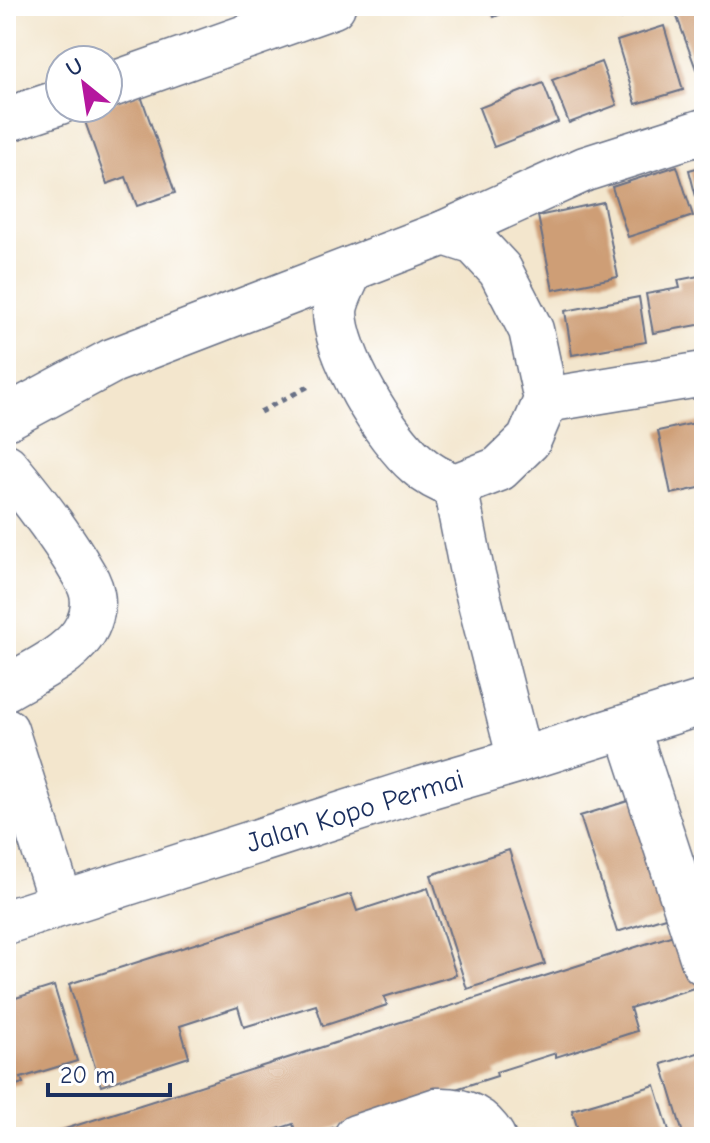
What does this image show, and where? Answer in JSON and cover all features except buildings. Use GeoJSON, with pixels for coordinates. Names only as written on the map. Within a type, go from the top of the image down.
{"type":"FeatureCollection","features":[{"type":"Feature","properties":{"kind":"street"},"geometry":{"type":"LineString","coordinates":[[124,80],[333,6]]}},
{"type":"Feature","properties":{"kind":"street"},"geometry":{"type":"LineString","coordinates":[[6,120],[44,107]]}},
{"type":"Feature","properties":{"kind":"street"},"geometry":{"type":"LineString","coordinates":[[6,418],[112,361],[444,233],[585,169],[704,131]]}},
{"type":"Feature","properties":{"kind":"street"},"geometry":{"type":"LineString","coordinates":[[350,271],[335,308],[339,338],[350,367],[384,426],[416,464],[438,480],[455,486],[499,469],[529,440],[546,400],[531,330],[500,270],[475,243],[444,233]]}},
{"type":"Feature","properties":{"kind":"street"},"geometry":{"type":"LineString","coordinates":[[546,400],[704,374]]}},
{"type":"Feature","properties":{"kind":"street"},"geometry":{"type":"LineString","coordinates":[[6,466],[60,536],[88,582],[93,597],[89,625],[81,638],[57,658],[6,688]]}},
{"type":"Feature","properties":{"kind":"street"},"geometry":{"type":"LineString","coordinates":[[455,486],[471,567],[520,760]]}},
{"type":"Feature","properties":{"kind":"street","name":"Jalan Kopo Permai"},"geometry":{"type":"LineString","coordinates":[[6,922],[704,702]]}},
{"type":"Feature","properties":{"kind":"street"},"geometry":{"type":"LineString","coordinates":[[627,727],[704,963]]}},
{"type":"Feature","properties":{"kind":"street"},"geometry":{"type":"LineString","coordinates":[[6,730],[61,903]]}},
{"type":"Feature","properties":{"kind":"street"},"geometry":{"type":"LineString","coordinates":[[356,1137],[437,1110],[449,1110],[473,1116],[493,1137]]}},
{"type":"Feature","properties":{"kind":"path"},"geometry":{"type":"LineString","coordinates":[[260,412],[350,367]]}}]}
